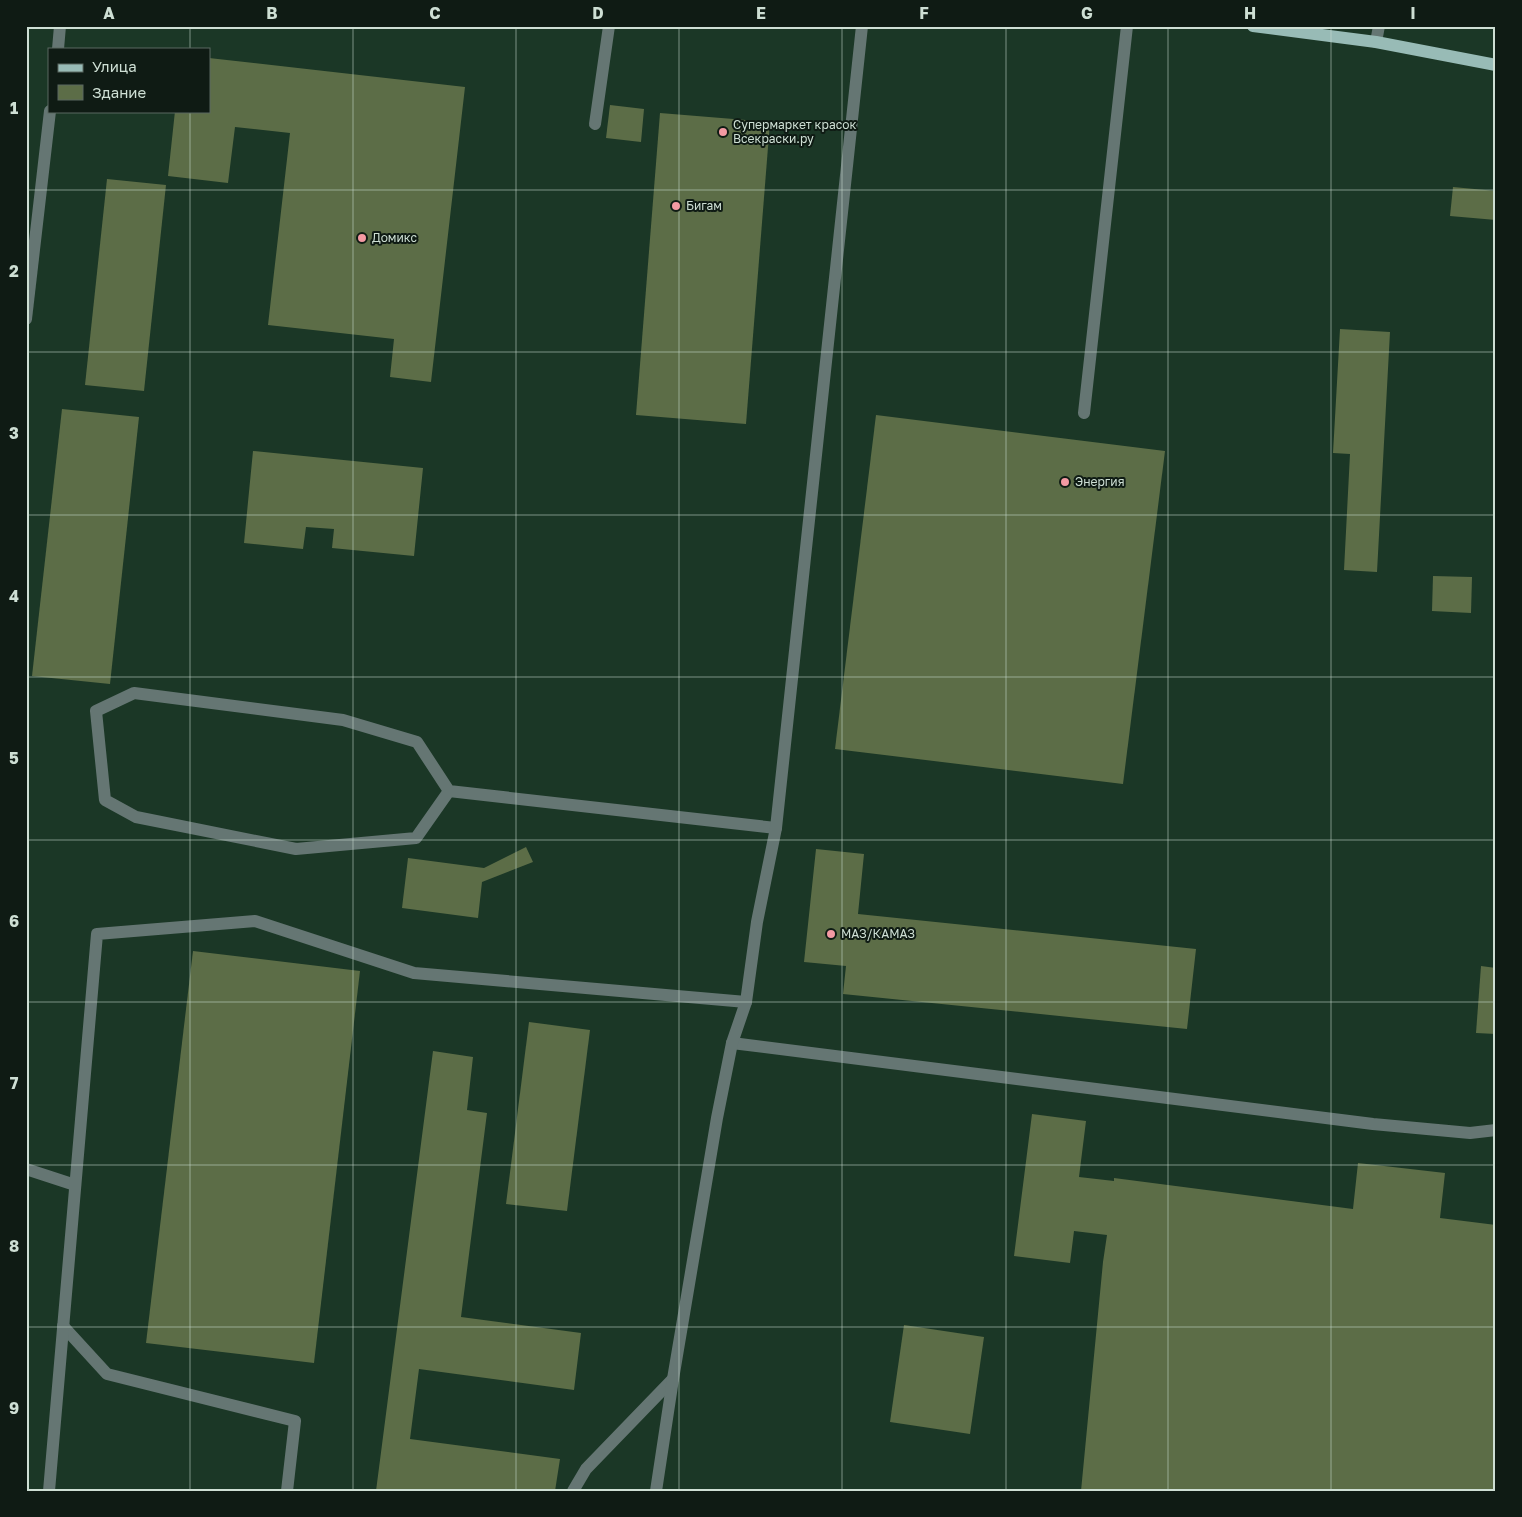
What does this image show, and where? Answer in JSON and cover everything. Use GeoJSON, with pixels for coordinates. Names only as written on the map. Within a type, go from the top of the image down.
{"type":"FeatureCollection","features":[{"type":"Feature","properties":{"kind":"main road"},"geometry":{"type":"LineString","coordinates":[[1253,26],[1376,42],[1496,65]]}},
{"type":"Feature","properties":{"kind":"street"},"geometry":{"type":"LineString","coordinates":[[58,48],[60,26]]}},
{"type":"Feature","properties":{"kind":"street"},"geometry":{"type":"LineString","coordinates":[[594,124],[609,26]]}},
{"type":"Feature","properties":{"kind":"street"},"geometry":{"type":"LineString","coordinates":[[656,1491],[717,1118],[732,1043],[746,1002],[758,922],[776,828],[862,26]]}},
{"type":"Feature","properties":{"kind":"street"},"geometry":{"type":"LineString","coordinates":[[1084,413],[1126,26]]}},
{"type":"Feature","properties":{"kind":"street"},"geometry":{"type":"LineString","coordinates":[[1376,42],[1379,26]]}},
{"type":"Feature","properties":{"kind":"street"},"geometry":{"type":"LineString","coordinates":[[26,318],[50,112]]}},
{"type":"Feature","properties":{"kind":"street"},"geometry":{"type":"LineString","coordinates":[[449,791],[416,838],[296,849],[136,817],[105,800],[96,711],[134,693],[343,720],[416,742],[449,791],[776,828]]}},
{"type":"Feature","properties":{"kind":"street"},"geometry":{"type":"LineString","coordinates":[[49,1491],[97,934],[255,921],[414,973],[746,1002]]}},
{"type":"Feature","properties":{"kind":"street"},"geometry":{"type":"LineString","coordinates":[[732,1043],[1373,1124],[1470,1133],[1496,1130]]}},
{"type":"Feature","properties":{"kind":"street"},"geometry":{"type":"LineString","coordinates":[[26,1169],[75,1185]]}},
{"type":"Feature","properties":{"kind":"street"},"geometry":{"type":"LineString","coordinates":[[62,1326],[107,1374],[295,1421],[287,1491]]}},
{"type":"Feature","properties":{"kind":"street"},"geometry":{"type":"LineString","coordinates":[[573,1491],[586,1469],[673,1379]]}},
{"type":"Feature","properties":{"kind":"building"},"geometry":{"type":"Polygon","coordinates":[[[210,58],[465,87],[431,382],[390,377],[394,339],[268,325],[290,133],[235,127],[228,183],[168,176],[175,112],[210,112],[210,58]]]}},
{"type":"Feature","properties":{"kind":"building"},"geometry":{"type":"Polygon","coordinates":[[[610,105],[644,109],[641,142],[606,138],[610,105]]]}},
{"type":"Feature","properties":{"kind":"building"},"geometry":{"type":"Polygon","coordinates":[[[660,113],[770,122],[746,424],[636,415],[660,113]]]}},
{"type":"Feature","properties":{"kind":"building"},"geometry":{"type":"Polygon","coordinates":[[[107,179],[166,185],[144,391],[85,385],[107,179]]]}},
{"type":"Feature","properties":{"kind":"building"},"geometry":{"type":"Polygon","coordinates":[[[1453,187],[1496,191],[1496,220],[1450,216],[1453,187]]]}},
{"type":"Feature","properties":{"kind":"building"},"geometry":{"type":"Polygon","coordinates":[[[1340,329],[1390,332],[1377,572],[1344,570],[1350,454],[1333,453],[1340,329]]]}},
{"type":"Feature","properties":{"kind":"building"},"geometry":{"type":"Polygon","coordinates":[[[62,409],[139,417],[110,684],[32,676],[62,409]]]}},
{"type":"Feature","properties":{"kind":"building"},"geometry":{"type":"Polygon","coordinates":[[[876,415],[1165,451],[1123,784],[835,749],[876,415]]]}},
{"type":"Feature","properties":{"kind":"building"},"geometry":{"type":"Polygon","coordinates":[[[253,451],[423,468],[414,556],[332,548],[334,529],[306,527],[303,549],[244,543],[253,451]]]}},
{"type":"Feature","properties":{"kind":"building"},"geometry":{"type":"Polygon","coordinates":[[[1433,576],[1472,577],[1471,613],[1432,611],[1433,576]]]}},
{"type":"Feature","properties":{"kind":"building"},"geometry":{"type":"Polygon","coordinates":[[[526,847],[533,862],[482,882],[478,918],[402,908],[408,858],[484,868],[526,847]]]}},
{"type":"Feature","properties":{"kind":"building"},"geometry":{"type":"Polygon","coordinates":[[[816,849],[864,854],[858,914],[1196,949],[1187,1029],[843,994],[846,966],[804,962],[816,849]]]}},
{"type":"Feature","properties":{"kind":"building"},"geometry":{"type":"Polygon","coordinates":[[[193,951],[360,971],[314,1363],[146,1343],[193,951]]]}},
{"type":"Feature","properties":{"kind":"building"},"geometry":{"type":"Polygon","coordinates":[[[1481,966],[1496,968],[1496,1034],[1476,1033],[1481,966]]]}},
{"type":"Feature","properties":{"kind":"building"},"geometry":{"type":"Polygon","coordinates":[[[529,1022],[590,1030],[567,1211],[506,1204],[529,1022]]]}},
{"type":"Feature","properties":{"kind":"building"},"geometry":{"type":"Polygon","coordinates":[[[433,1051],[473,1057],[467,1110],[487,1113],[461,1317],[581,1333],[574,1390],[419,1369],[410,1439],[560,1459],[555,1491],[376,1491],[433,1051]]]}},
{"type":"Feature","properties":{"kind":"building"},"geometry":{"type":"Polygon","coordinates":[[[1032,1114],[1086,1121],[1079,1177],[1114,1181],[1114,1178],[1353,1209],[1358,1163],[1445,1173],[1440,1218],[1496,1225],[1496,1491],[1081,1491],[1107,1235],[1074,1231],[1070,1263],[1014,1256],[1032,1114]]]}},
{"type":"Feature","properties":{"kind":"building"},"geometry":{"type":"Polygon","coordinates":[[[904,1325],[984,1337],[970,1434],[890,1422],[904,1325]]]}},
{"type":"Feature","properties":{"kind":"place","name":"Супермаркет красок Всекраски.ру"},"geometry":{"type":"Point","coordinates":[723,132]}},
{"type":"Feature","properties":{"kind":"place","name":"Бигам"},"geometry":{"type":"Point","coordinates":[676,206]}},
{"type":"Feature","properties":{"kind":"place","name":"Домикс"},"geometry":{"type":"Point","coordinates":[362,238]}},
{"type":"Feature","properties":{"kind":"place","name":"Энергия"},"geometry":{"type":"Point","coordinates":[1065,482]}},
{"type":"Feature","properties":{"kind":"place","name":"МАЗ/КАМАЗ"},"geometry":{"type":"Point","coordinates":[831,934]}}]}
